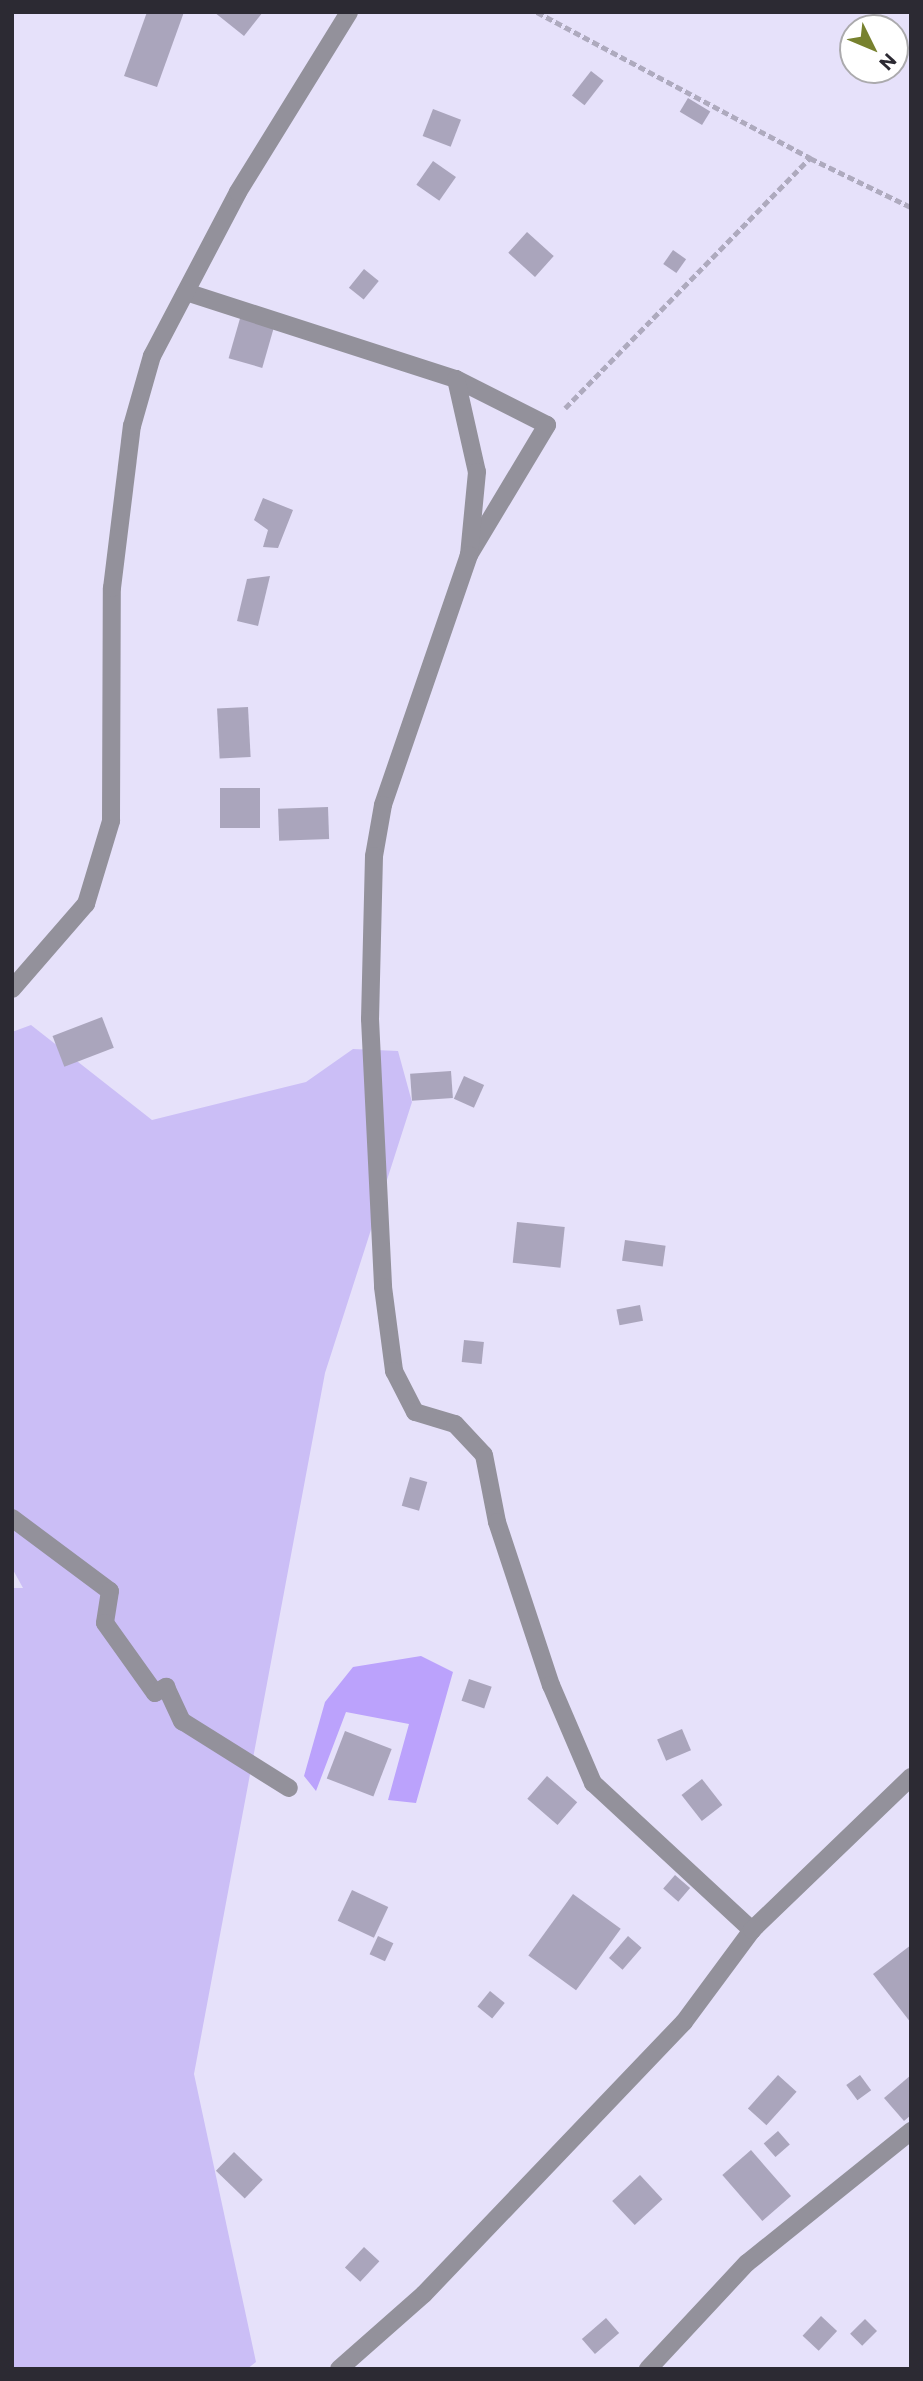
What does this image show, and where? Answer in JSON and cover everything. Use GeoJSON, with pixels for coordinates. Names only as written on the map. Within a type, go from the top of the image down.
{"type":"FeatureCollection","features":[{"type":"Feature","properties":{"kind":"street"},"geometry":{"type":"LineString","coordinates":[[12,989],[86,904],[100,868],[115,764],[112,588],[132,426],[152,356],[284,114],[349,12]]}},
{"type":"Feature","properties":{"kind":"street"},"geometry":{"type":"LineString","coordinates":[[186,292],[456,379],[547,425],[469,555],[383,805],[374,856],[370,1019],[383,1287],[394,1371],[415,1412],[454,1424],[484,1455],[497,1522],[551,1685],[593,1783],[752,1930]]}},
{"type":"Feature","properties":{"kind":"street"},"geometry":{"type":"LineString","coordinates":[[456,379],[477,472],[469,555]]}},
{"type":"Feature","properties":{"kind":"street"},"geometry":{"type":"LineString","coordinates":[[12,1518],[110,1591],[104,1623],[155,1693],[166,1687],[182,1721],[289,1787]]}},
{"type":"Feature","properties":{"kind":"street"},"geometry":{"type":"LineString","coordinates":[[339,2369],[425,2294],[684,2022],[752,1930],[911,1777]]}},
{"type":"Feature","properties":{"kind":"street"},"geometry":{"type":"LineString","coordinates":[[648,2369],[747,2263],[911,2131]]}},
{"type":"Feature","properties":{"kind":"path"},"geometry":{"type":"LineString","coordinates":[[537,12],[810,158],[911,207]]}},
{"type":"Feature","properties":{"kind":"path"},"geometry":{"type":"LineString","coordinates":[[547,425],[810,158]]}},
{"type":"Feature","properties":{"kind":"shaded area"},"geometry":{"type":"Polygon","coordinates":[[[31,1025],[152,1120],[306,1082],[353,1049],[398,1051],[412,1102],[325,1373],[194,2074],[256,2362],[247,2369],[12,2369],[12,1588],[23,1588],[12,1568],[12,1032],[31,1025]]]}},
{"type":"Feature","properties":{"kind":"shaded area"},"geometry":{"type":"Polygon","coordinates":[[[421,1656],[453,1672],[416,1803],[388,1800],[409,1724],[346,1712],[316,1791],[304,1776],[325,1702],[353,1667],[421,1656]]]}},
{"type":"Feature","properties":{"kind":"building"},"geometry":{"type":"Polygon","coordinates":[[[147,12],[184,12],[157,87],[124,76],[147,12]]]}},
{"type":"Feature","properties":{"kind":"building"},"geometry":{"type":"Polygon","coordinates":[[[214,12],[263,12],[244,36],[214,12]]]}},
{"type":"Feature","properties":{"kind":"building"},"geometry":{"type":"Polygon","coordinates":[[[591,71],[604,81],[585,105],[572,95],[591,71]]]}},
{"type":"Feature","properties":{"kind":"building"},"geometry":{"type":"Polygon","coordinates":[[[688,98],[710,111],[702,125],[680,112],[688,98]]]}},
{"type":"Feature","properties":{"kind":"building"},"geometry":{"type":"Polygon","coordinates":[[[433,109],[461,120],[451,147],[423,136],[433,109]]]}},
{"type":"Feature","properties":{"kind":"building"},"geometry":{"type":"Polygon","coordinates":[[[433,161],[456,177],[439,201],[416,185],[433,161]]]}},
{"type":"Feature","properties":{"kind":"building"},"geometry":{"type":"Polygon","coordinates":[[[527,232],[554,256],[535,277],[508,253],[527,232]]]}},
{"type":"Feature","properties":{"kind":"building"},"geometry":{"type":"Polygon","coordinates":[[[673,250],[686,259],[676,273],[663,264],[673,250]]]}},
{"type":"Feature","properties":{"kind":"building"},"geometry":{"type":"Polygon","coordinates":[[[364,269],[379,281],[364,300],[349,288],[364,269]]]}},
{"type":"Feature","properties":{"kind":"building"},"geometry":{"type":"Polygon","coordinates":[[[241,315],[275,325],[262,368],[229,358],[241,315]]]}},
{"type":"Feature","properties":{"kind":"building"},"geometry":{"type":"Polygon","coordinates":[[[263,498],[293,510],[278,548],[263,547],[268,530],[254,520],[263,498]]]}},
{"type":"Feature","properties":{"kind":"building"},"geometry":{"type":"Polygon","coordinates":[[[270,576],[258,626],[237,621],[247,579],[270,576]]]}},
{"type":"Feature","properties":{"kind":"building"},"geometry":{"type":"Polygon","coordinates":[[[248,707],[251,757],[220,759],[217,709],[248,707]]]}},
{"type":"Feature","properties":{"kind":"building"},"geometry":{"type":"Polygon","coordinates":[[[220,788],[260,788],[260,828],[220,828],[220,788]]]}},
{"type":"Feature","properties":{"kind":"building"},"geometry":{"type":"Polygon","coordinates":[[[328,807],[329,839],[279,841],[278,809],[328,807]]]}},
{"type":"Feature","properties":{"kind":"building"},"geometry":{"type":"Polygon","coordinates":[[[102,1017],[114,1048],[64,1067],[53,1036],[102,1017]]]}},
{"type":"Feature","properties":{"kind":"building"},"geometry":{"type":"Polygon","coordinates":[[[451,1071],[453,1098],[412,1101],[410,1074],[451,1071]]]}},
{"type":"Feature","properties":{"kind":"building"},"geometry":{"type":"Polygon","coordinates":[[[464,1076],[484,1085],[474,1108],[454,1099],[464,1076]]]}},
{"type":"Feature","properties":{"kind":"building"},"geometry":{"type":"Polygon","coordinates":[[[517,1222],[565,1227],[560,1268],[513,1263],[517,1222]]]}},
{"type":"Feature","properties":{"kind":"building"},"geometry":{"type":"Polygon","coordinates":[[[625,1240],[666,1246],[663,1267],[622,1261],[625,1240]]]}},
{"type":"Feature","properties":{"kind":"building"},"geometry":{"type":"Polygon","coordinates":[[[640,1305],[643,1321],[619,1325],[616,1310],[640,1305]]]}},
{"type":"Feature","properties":{"kind":"building"},"geometry":{"type":"Polygon","coordinates":[[[464,1340],[484,1342],[482,1364],[462,1362],[464,1340]]]}},
{"type":"Feature","properties":{"kind":"building"},"geometry":{"type":"Polygon","coordinates":[[[410,1477],[427,1482],[419,1511],[402,1506],[410,1477]]]}},
{"type":"Feature","properties":{"kind":"building"},"geometry":{"type":"Polygon","coordinates":[[[469,1679],[492,1687],[484,1709],[462,1701],[469,1679]]]}},
{"type":"Feature","properties":{"kind":"building"},"geometry":{"type":"Polygon","coordinates":[[[682,1729],[691,1750],[666,1761],[657,1740],[682,1729]]]}},
{"type":"Feature","properties":{"kind":"building"},"geometry":{"type":"Polygon","coordinates":[[[345,1731],[392,1749],[373,1797],[327,1779],[345,1731]]]}},
{"type":"Feature","properties":{"kind":"building"},"geometry":{"type":"Polygon","coordinates":[[[547,1776],[577,1802],[558,1825],[527,1799],[547,1776]]]}},
{"type":"Feature","properties":{"kind":"building"},"geometry":{"type":"Polygon","coordinates":[[[702,1779],[722,1805],[702,1821],[682,1795],[702,1779]]]}},
{"type":"Feature","properties":{"kind":"building"},"geometry":{"type":"Polygon","coordinates":[[[675,1875],[690,1888],[678,1902],[663,1889],[675,1875]]]}},
{"type":"Feature","properties":{"kind":"building"},"geometry":{"type":"Polygon","coordinates":[[[352,1890],[388,1907],[374,1938],[338,1921],[352,1890]]]}},
{"type":"Feature","properties":{"kind":"building"},"geometry":{"type":"Polygon","coordinates":[[[573,1894],[621,1929],[576,1990],[528,1955],[573,1894]]]}},
{"type":"Feature","properties":{"kind":"building"},"geometry":{"type":"Polygon","coordinates":[[[378,1936],[393,1943],[385,1961],[370,1954],[378,1936]]]}},
{"type":"Feature","properties":{"kind":"building"},"geometry":{"type":"Polygon","coordinates":[[[628,1936],[642,1948],[623,1970],[609,1958],[628,1936]]]}},
{"type":"Feature","properties":{"kind":"building"},"geometry":{"type":"Polygon","coordinates":[[[911,1945],[911,2023],[873,1974],[911,1945]]]}},
{"type":"Feature","properties":{"kind":"building"},"geometry":{"type":"Polygon","coordinates":[[[490,1991],[505,2003],[492,2019],[477,2007],[490,1991]]]}},
{"type":"Feature","properties":{"kind":"building"},"geometry":{"type":"Polygon","coordinates":[[[778,2075],[797,2092],[766,2125],[748,2108],[778,2075]]]}},
{"type":"Feature","properties":{"kind":"building"},"geometry":{"type":"Polygon","coordinates":[[[860,2075],[871,2090],[857,2100],[846,2085],[860,2075]]]}},
{"type":"Feature","properties":{"kind":"building"},"geometry":{"type":"Polygon","coordinates":[[[911,2075],[911,2115],[904,2121],[884,2098],[911,2075]]]}},
{"type":"Feature","properties":{"kind":"building"},"geometry":{"type":"Polygon","coordinates":[[[778,2131],[790,2145],[775,2157],[764,2143],[778,2131]]]}},
{"type":"Feature","properties":{"kind":"building"},"geometry":{"type":"Polygon","coordinates":[[[751,2150],[791,2196],[762,2221],[722,2175],[751,2150]]]}},
{"type":"Feature","properties":{"kind":"building"},"geometry":{"type":"Polygon","coordinates":[[[234,2152],[263,2180],[245,2198],[216,2171],[234,2152]]]}},
{"type":"Feature","properties":{"kind":"building"},"geometry":{"type":"Polygon","coordinates":[[[640,2175],[663,2199],[635,2225],[612,2201],[640,2175]]]}},
{"type":"Feature","properties":{"kind":"building"},"geometry":{"type":"Polygon","coordinates":[[[364,2247],[379,2261],[360,2282],[345,2267],[364,2247]]]}},
{"type":"Feature","properties":{"kind":"building"},"geometry":{"type":"Polygon","coordinates":[[[821,2316],[837,2331],[819,2351],[803,2336],[821,2316]]]}},
{"type":"Feature","properties":{"kind":"building"},"geometry":{"type":"Polygon","coordinates":[[[606,2318],[619,2333],[595,2354],[582,2339],[606,2318]]]}},
{"type":"Feature","properties":{"kind":"building"},"geometry":{"type":"Polygon","coordinates":[[[865,2319],[877,2331],[862,2346],[850,2334],[865,2319]]]}}]}
